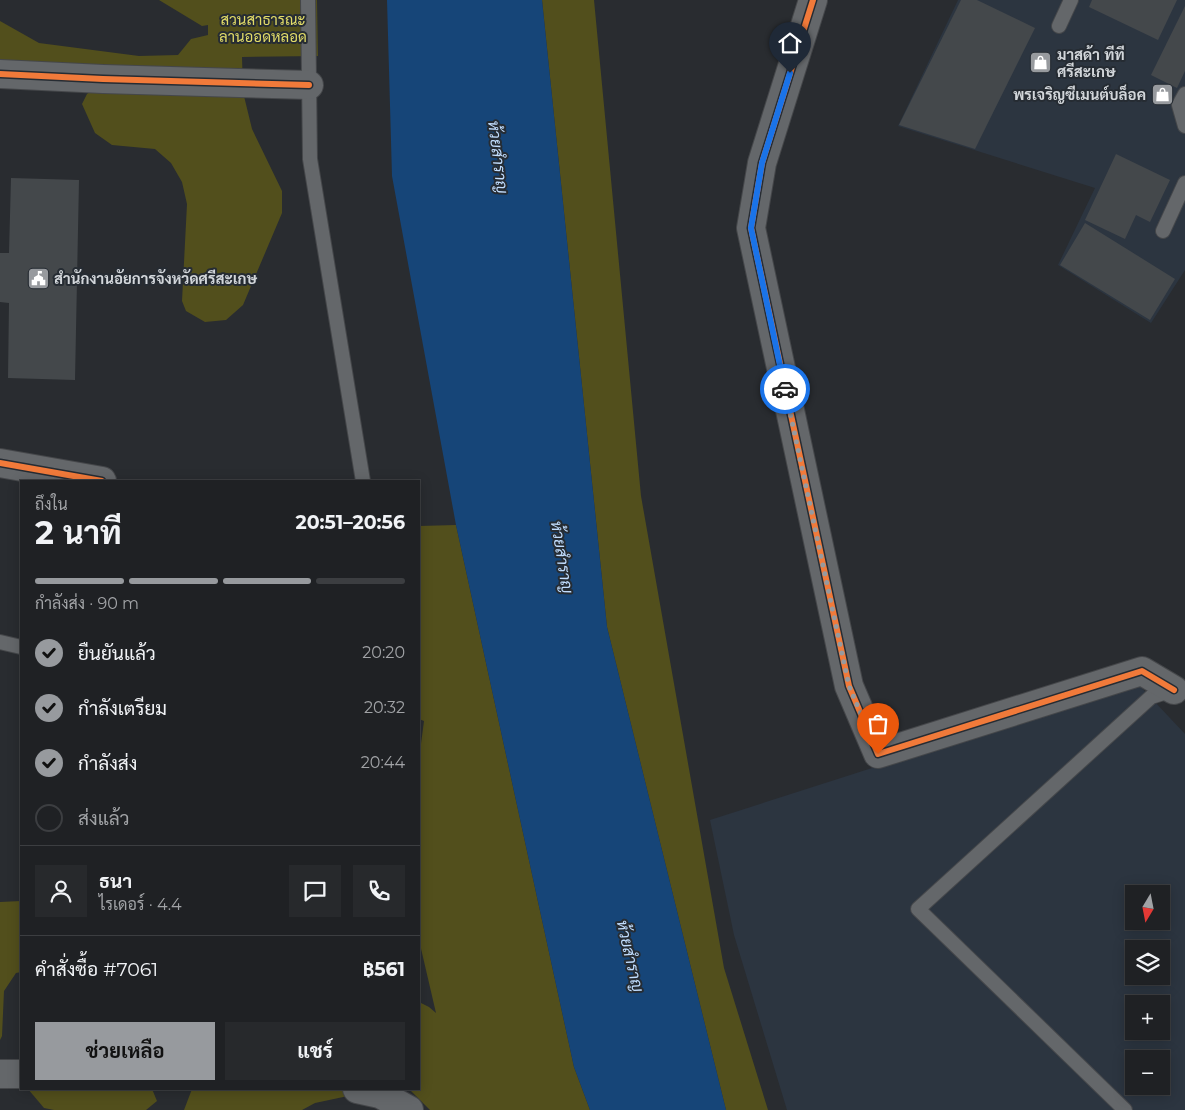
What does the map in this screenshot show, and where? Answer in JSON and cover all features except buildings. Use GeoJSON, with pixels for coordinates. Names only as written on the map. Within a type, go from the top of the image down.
{"type":"FeatureCollection","features":[{"type":"Feature","properties":{"kind":"street"},"geometry":{"type":"LineString","coordinates":[[813,0],[762,163],[751,228],[849,686],[878,754],[1142,671],[1181,690]]}},
{"type":"Feature","properties":{"kind":"street"},"geometry":{"type":"LineString","coordinates":[[0,74],[309,85]]}},
{"type":"Feature","properties":{"kind":"street"},"geometry":{"type":"LineString","coordinates":[[0,463],[96,480]]}},
{"type":"Feature","properties":{"kind":"street"},"geometry":{"type":"LineString","coordinates":[[0,1074],[20,1074]]}},
{"type":"Feature","properties":{"kind":"street"},"geometry":{"type":"LineString","coordinates":[[362,1090],[380,1094],[409,1110]]}},
{"type":"Feature","properties":{"kind":"lane"},"geometry":{"type":"LineString","coordinates":[[308,0],[310,159],[363,480]]}},
{"type":"Feature","properties":{"kind":"lane"},"geometry":{"type":"LineString","coordinates":[[1059,26],[1071,0]]}},
{"type":"Feature","properties":{"kind":"lane"},"geometry":{"type":"LineString","coordinates":[[1185,94],[1179,105],[1185,126]]}},
{"type":"Feature","properties":{"kind":"lane"},"geometry":{"type":"LineString","coordinates":[[1162,231],[1185,183]]}},
{"type":"Feature","properties":{"kind":"lane"},"geometry":{"type":"LineString","coordinates":[[0,642],[20,647]]}},
{"type":"Feature","properties":{"kind":"lane"},"geometry":{"type":"LineString","coordinates":[[1125,1110],[918,909],[1151,698],[1181,690]]}},
{"type":"Feature","properties":{"kind":"shaded area","name":"มาสด้า ทีที ศรีสะเกษ"},"geometry":{"type":"Polygon","coordinates":[[[958,0],[1185,0],[1185,270],[1151,323],[1058,265],[1095,188],[898,126],[958,0]]]}},
{"type":"Feature","properties":{"kind":"shaded area"},"geometry":{"type":"Polygon","coordinates":[[[1137,683],[1185,734],[1185,1110],[787,1110],[734,935],[710,820],[1137,683]]]}},
{"type":"Feature","properties":{"kind":"green space","name":"สวนสาธารณะ ลานออดหลอด"},"geometry":{"type":"Polygon","coordinates":[[[159,0],[317,0],[318,56],[242,57],[243,92],[252,129],[282,191],[282,213],[243,305],[226,320],[205,322],[186,311],[182,301],[187,204],[182,182],[171,163],[155,149],[112,145],[95,133],[82,104],[87,94],[96,87],[0,67],[0,21],[39,43],[139,56],[178,55],[191,39],[208,35],[208,25],[202,26],[159,0]]]}},
{"type":"Feature","properties":{"kind":"green space"},"geometry":{"type":"Polygon","coordinates":[[[542,0],[594,0],[641,496],[724,968],[768,1110],[726,1110],[607,627],[542,0]]]}},
{"type":"Feature","properties":{"kind":"green space"},"geometry":{"type":"Polygon","coordinates":[[[456,525],[574,1067],[590,1110],[430,1110],[410,1090],[420,1090],[420,1002],[436,1013],[420,944],[420,751],[424,721],[420,719],[420,526],[456,525]]]}},
{"type":"Feature","properties":{"kind":"green space"},"geometry":{"type":"Polygon","coordinates":[[[20,901],[20,972],[16,973],[4,991],[2,1036],[0,1040],[0,902],[20,901]]]}},
{"type":"Feature","properties":{"kind":"green space"},"geometry":{"type":"Polygon","coordinates":[[[29,1090],[152,1090],[157,1101],[146,1110],[54,1110],[44,1108],[29,1090]]]}},
{"type":"Feature","properties":{"kind":"green space"},"geometry":{"type":"Polygon","coordinates":[[[192,1090],[355,1090],[348,1096],[315,1103],[302,1110],[184,1110],[192,1090]]]}},
{"type":"Feature","properties":{"kind":"water","name":"ห้วยสำราญ"},"geometry":{"type":"Polygon","coordinates":[[[387,0],[542,0],[607,627],[726,1110],[590,1110],[574,1067],[456,525],[392,176],[387,0]]]}},
{"type":"Feature","properties":{"kind":"cycle path"},"geometry":{"type":"LineString","coordinates":[[813,0],[762,163],[751,228],[849,686],[878,754],[1142,671],[1174,690]]}},
{"type":"Feature","properties":{"kind":"cycle path"},"geometry":{"type":"LineString","coordinates":[[0,74],[309,85]]}},
{"type":"Feature","properties":{"kind":"cycle path"},"geometry":{"type":"LineString","coordinates":[[0,463],[96,480]]}},
{"type":"Feature","properties":{"kind":"way so far"},"geometry":{"type":"LineString","coordinates":[[785,389],[849,686],[878,754]]}},
{"type":"Feature","properties":{"kind":"place","name":"มาสด้า ทีที ศรีสะเกษ"},"geometry":{"type":"Point","coordinates":[1041,63]}},
{"type":"Feature","properties":{"kind":"place","name":"พรเจริญซีเมนต์บล็อค"},"geometry":{"type":"Point","coordinates":[1162,94]}},
{"type":"Feature","properties":{"kind":"place","name":"สำนักงานอัยการจังหวัดศรีสะเกษ"},"geometry":{"type":"Point","coordinates":[38,278]}},
{"type":"Feature","properties":{"kind":"route"},"geometry":{"type":"LineString","coordinates":[[785,389],[751,228],[762,163],[790,73]]}}]}
